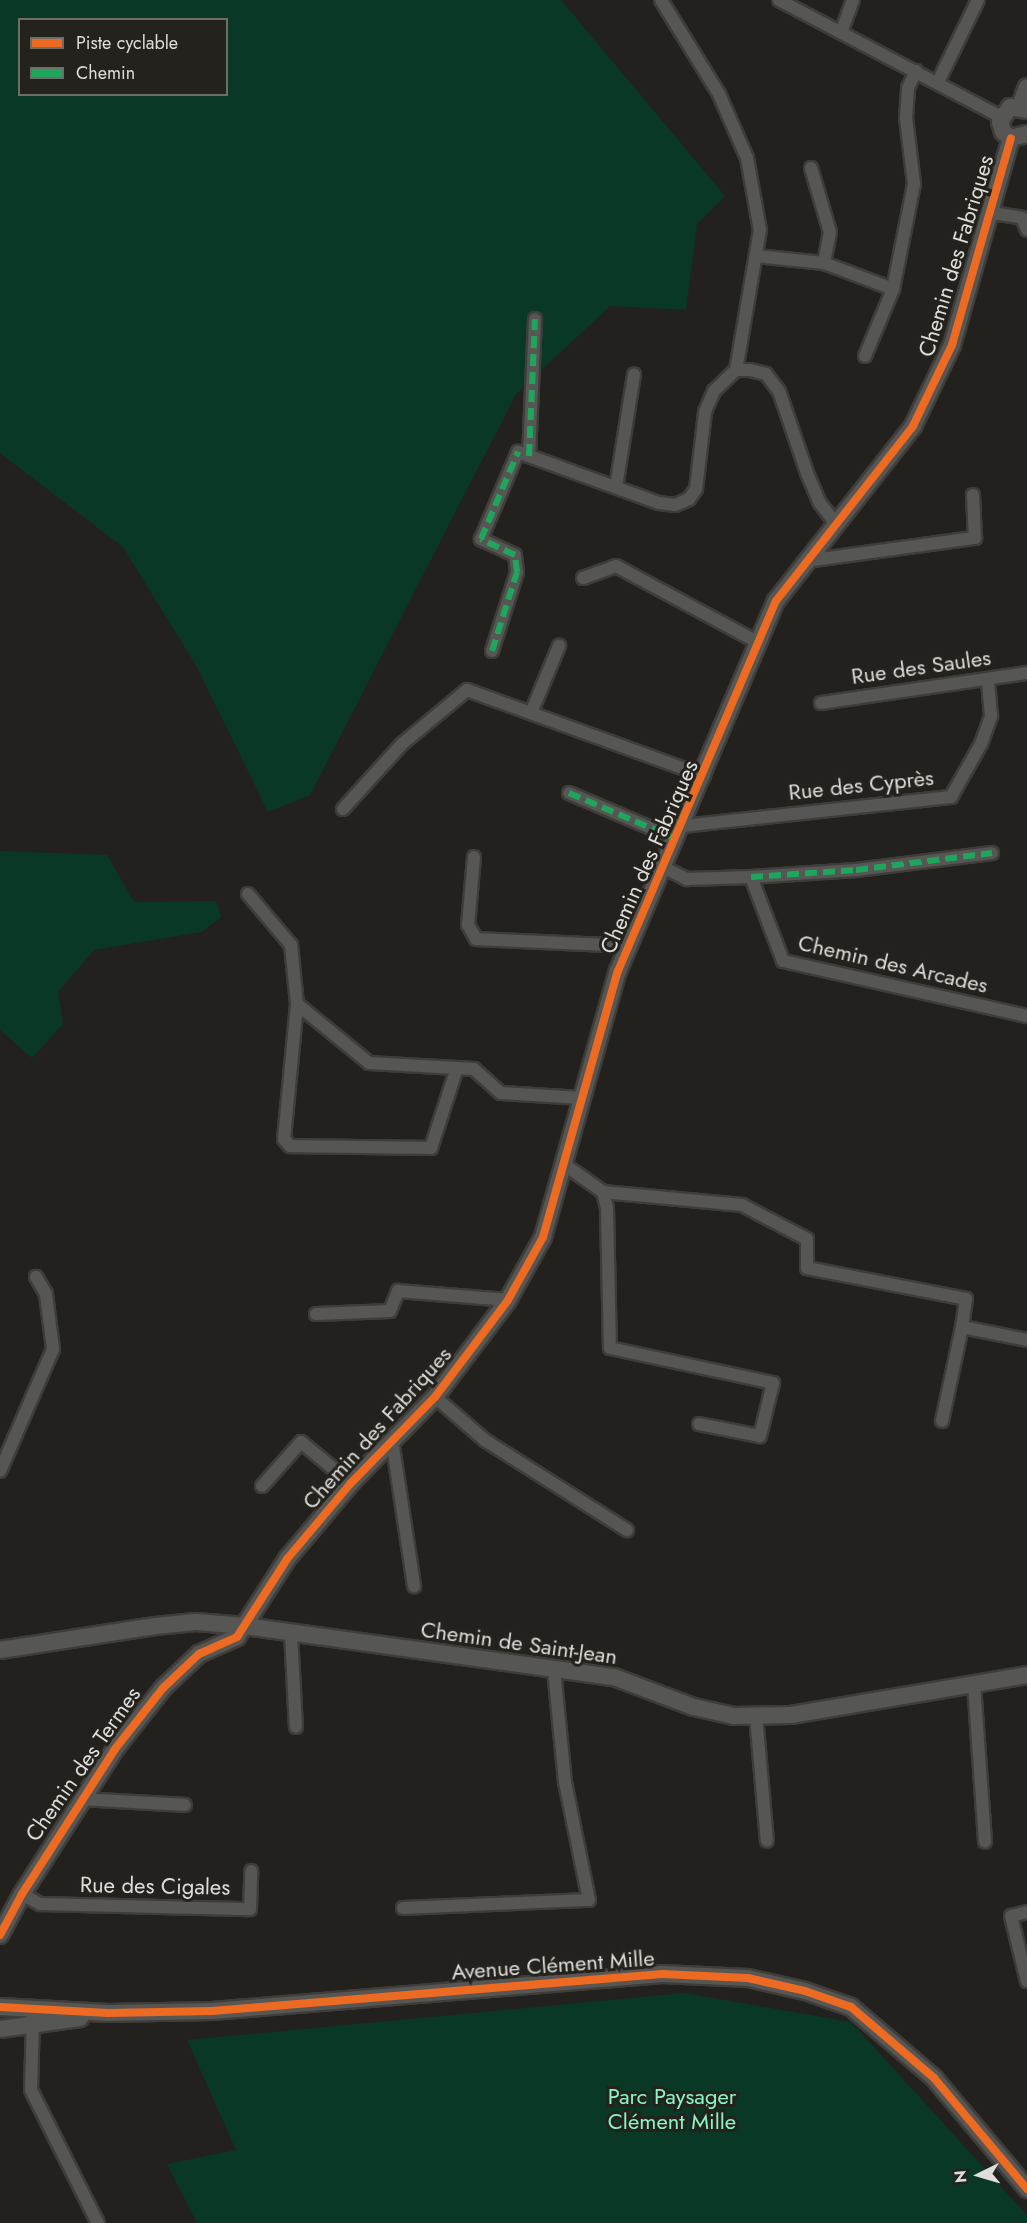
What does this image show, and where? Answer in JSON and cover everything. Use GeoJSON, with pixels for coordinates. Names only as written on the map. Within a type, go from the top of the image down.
{"type":"FeatureCollection","features":[{"type":"Feature","properties":{"kind":"street"},"geometry":{"type":"LineString","coordinates":[[523,454],[659,503],[675,505],[689,498],[696,489],[705,412],[714,391],[736,370],[760,230],[747,158],[719,94],[661,0]]}},
{"type":"Feature","properties":{"kind":"street"},"geometry":{"type":"LineString","coordinates":[[779,0],[842,30],[1001,117]]}},
{"type":"Feature","properties":{"kind":"street"},"geometry":{"type":"LineString","coordinates":[[842,30],[854,0]]}},
{"type":"Feature","properties":{"kind":"street"},"geometry":{"type":"LineString","coordinates":[[938,82],[978,0]]}},
{"type":"Feature","properties":{"kind":"street"},"geometry":{"type":"LineString","coordinates":[[866,356],[892,289],[914,184],[906,118],[908,88],[916,71]]}},
{"type":"Feature","properties":{"kind":"street"},"geometry":{"type":"LineString","coordinates":[[1019,136],[1003,132],[1001,117],[1006,109],[1023,108],[1027,87]]}},
{"type":"Feature","properties":{"kind":"street","name":"Chemin des Fabriques"},"geometry":{"type":"LineString","coordinates":[[245,1626],[287,1559],[351,1483],[435,1397],[508,1300],[543,1237],[565,1165],[604,1010],[629,946],[704,777],[776,601],[913,426],[952,345],[992,213],[1019,136]]}},
{"type":"Feature","properties":{"kind":"street"},"geometry":{"type":"LineString","coordinates":[[812,168],[830,232],[824,262]]}},
{"type":"Feature","properties":{"kind":"street"},"geometry":{"type":"LineString","coordinates":[[992,213],[1022,218],[1027,230]]}},
{"type":"Feature","properties":{"kind":"street"},"geometry":{"type":"LineString","coordinates":[[756,256],[824,262],[892,289]]}},
{"type":"Feature","properties":{"kind":"street"},"geometry":{"type":"LineString","coordinates":[[492,651],[517,572],[515,555],[482,539],[523,454],[535,319]]}},
{"type":"Feature","properties":{"kind":"street"},"geometry":{"type":"LineString","coordinates":[[736,370],[766,374],[779,391],[807,473],[820,503],[835,523]]}},
{"type":"Feature","properties":{"kind":"street"},"geometry":{"type":"LineString","coordinates":[[616,487],[634,374]]}},
{"type":"Feature","properties":{"kind":"street"},"geometry":{"type":"LineString","coordinates":[[806,561],[975,538],[973,495]]}},
{"type":"Feature","properties":{"kind":"street"},"geometry":{"type":"LineString","coordinates":[[583,578],[616,566],[759,643]]}},
{"type":"Feature","properties":{"kind":"street"},"geometry":{"type":"LineString","coordinates":[[531,713],[559,646]]}},
{"type":"Feature","properties":{"kind":"street","name":"Rue des Saules"},"geometry":{"type":"LineString","coordinates":[[821,703],[1027,673]]}},
{"type":"Feature","properties":{"kind":"street","name":"Rue des Cyprès"},"geometry":{"type":"LineString","coordinates":[[680,833],[951,797],[981,744],[991,716],[988,679]]}},
{"type":"Feature","properties":{"kind":"street"},"geometry":{"type":"LineString","coordinates":[[343,809],[402,744],[467,690],[704,777]]}},
{"type":"Feature","properties":{"kind":"street"},"geometry":{"type":"LineString","coordinates":[[569,793],[680,833]]}},
{"type":"Feature","properties":{"kind":"street"},"geometry":{"type":"LineString","coordinates":[[664,868],[687,879],[751,877],[856,870],[992,853]]}},
{"type":"Feature","properties":{"kind":"street"},"geometry":{"type":"LineString","coordinates":[[474,857],[468,926],[476,939],[629,946]]}},
{"type":"Feature","properties":{"kind":"street","name":"Chemin des Arcades"},"geometry":{"type":"LineString","coordinates":[[751,877],[783,961],[1027,1016]]}},
{"type":"Feature","properties":{"kind":"street"},"geometry":{"type":"LineString","coordinates":[[248,894],[291,945],[297,1004],[284,1139],[290,1146],[431,1148],[458,1068]]}},
{"type":"Feature","properties":{"kind":"street"},"geometry":{"type":"LineString","coordinates":[[297,1004],[369,1063],[474,1069],[501,1093],[582,1098]]}},
{"type":"Feature","properties":{"kind":"street"},"geometry":{"type":"LineString","coordinates":[[565,1165],[603,1192],[742,1205],[807,1239],[807,1268],[966,1299],[942,1421]]}},
{"type":"Feature","properties":{"kind":"street"},"geometry":{"type":"LineString","coordinates":[[603,1192],[607,1208],[610,1348],[773,1383],[760,1436],[699,1424]]}},
{"type":"Feature","properties":{"kind":"street"},"geometry":{"type":"LineString","coordinates":[[0,1471],[53,1349],[46,1294],[36,1277]]}},
{"type":"Feature","properties":{"kind":"street"},"geometry":{"type":"LineString","coordinates":[[316,1314],[390,1311],[398,1291],[508,1300]]}},
{"type":"Feature","properties":{"kind":"street"},"geometry":{"type":"LineString","coordinates":[[962,1327],[1027,1340]]}},
{"type":"Feature","properties":{"kind":"street"},"geometry":{"type":"LineString","coordinates":[[435,1397],[486,1441],[627,1530]]}},
{"type":"Feature","properties":{"kind":"street"},"geometry":{"type":"LineString","coordinates":[[392,1440],[414,1586]]}},
{"type":"Feature","properties":{"kind":"street"},"geometry":{"type":"LineString","coordinates":[[262,1486],[301,1442],[351,1483]]}},
{"type":"Feature","properties":{"kind":"street","name":"Chemin de Saint-Jean"},"geometry":{"type":"LineString","coordinates":[[0,1650],[155,1626],[196,1622],[245,1626],[614,1677],[694,1707],[734,1716],[791,1715],[1027,1675]]}},
{"type":"Feature","properties":{"kind":"street","name":"Chemin des Termes"},"geometry":{"type":"LineString","coordinates":[[0,1935],[22,1893],[115,1749],[180,1669],[199,1654],[237,1637],[245,1626]]}},
{"type":"Feature","properties":{"kind":"street"},"geometry":{"type":"LineString","coordinates":[[291,1633],[296,1727]]}},
{"type":"Feature","properties":{"kind":"street"},"geometry":{"type":"LineString","coordinates":[[403,1908],[589,1900],[565,1782],[555,1669]]}},
{"type":"Feature","properties":{"kind":"street"},"geometry":{"type":"LineString","coordinates":[[974,1684],[985,1842]]}},
{"type":"Feature","properties":{"kind":"street"},"geometry":{"type":"LineString","coordinates":[[756,1716],[767,1841]]}},
{"type":"Feature","properties":{"kind":"street"},"geometry":{"type":"LineString","coordinates":[[82,1799],[185,1805]]}},
{"type":"Feature","properties":{"kind":"street","name":"Rue des Cigales"},"geometry":{"type":"LineString","coordinates":[[22,1893],[40,1904],[250,1909],[251,1871]]}},
{"type":"Feature","properties":{"kind":"street","name":"Chemin des Termes"},"geometry":{"type":"LineString","coordinates":[[0,1917],[22,1893]]}},
{"type":"Feature","properties":{"kind":"street"},"geometry":{"type":"LineString","coordinates":[[1027,1912],[1011,1916],[1027,1981]]}},
{"type":"Feature","properties":{"kind":"street","name":"Avenue Clément Mille"},"geometry":{"type":"LineString","coordinates":[[0,2007],[108,2013],[212,2011],[662,1974],[748,1978],[805,1991],[851,2007],[934,2078],[1027,2189]]}},
{"type":"Feature","properties":{"kind":"street"},"geometry":{"type":"LineString","coordinates":[[30,2009],[35,2026],[31,2090],[98,2223]]}},
{"type":"Feature","properties":{"kind":"street","name":"Avenue Clément Mille"},"geometry":{"type":"LineString","coordinates":[[0,2030],[108,2013]]}},
{"type":"Feature","properties":{"kind":"green space"},"geometry":{"type":"Polygon","coordinates":[[[0,0],[561,0],[725,196],[697,224],[686,310],[610,306],[516,394],[310,795],[268,812],[197,667],[123,547],[0,453],[0,0]]]}},
{"type":"Feature","properties":{"kind":"green space"},"geometry":{"type":"Polygon","coordinates":[[[0,851],[107,855],[134,902],[216,901],[221,917],[202,932],[94,950],[58,992],[63,1024],[32,1058],[0,1030],[0,851]]]}},
{"type":"Feature","properties":{"kind":"green space","name":"Parc Paysager Clément Mille"},"geometry":{"type":"Polygon","coordinates":[[[684,1993],[851,2022],[1027,2215],[1027,2223],[197,2223],[167,2164],[236,2150],[187,2040],[684,1993]]]}},
{"type":"Feature","properties":{"kind":"marked path"},"geometry":{"type":"LineString","coordinates":[[529,456],[535,319]]}},
{"type":"Feature","properties":{"kind":"marked path"},"geometry":{"type":"LineString","coordinates":[[492,651],[517,572],[515,555],[481,539],[518,452]]}},
{"type":"Feature","properties":{"kind":"marked path"},"geometry":{"type":"LineString","coordinates":[[569,793],[677,839]]}},
{"type":"Feature","properties":{"kind":"marked path"},"geometry":{"type":"LineString","coordinates":[[751,877],[856,870],[992,853]]}},
{"type":"Feature","properties":{"kind":"cycle path"},"geometry":{"type":"LineString","coordinates":[[0,1935],[22,1894],[115,1749],[163,1688],[199,1654],[237,1637],[287,1559],[351,1483],[435,1397],[508,1300],[543,1237],[618,971],[776,601],[913,426],[952,345],[1011,138]]}},
{"type":"Feature","properties":{"kind":"cycle path"},"geometry":{"type":"LineString","coordinates":[[0,2007],[108,2013],[212,2011],[662,1974],[748,1978],[805,1991],[851,2007],[934,2078],[1027,2189]]}}]}
